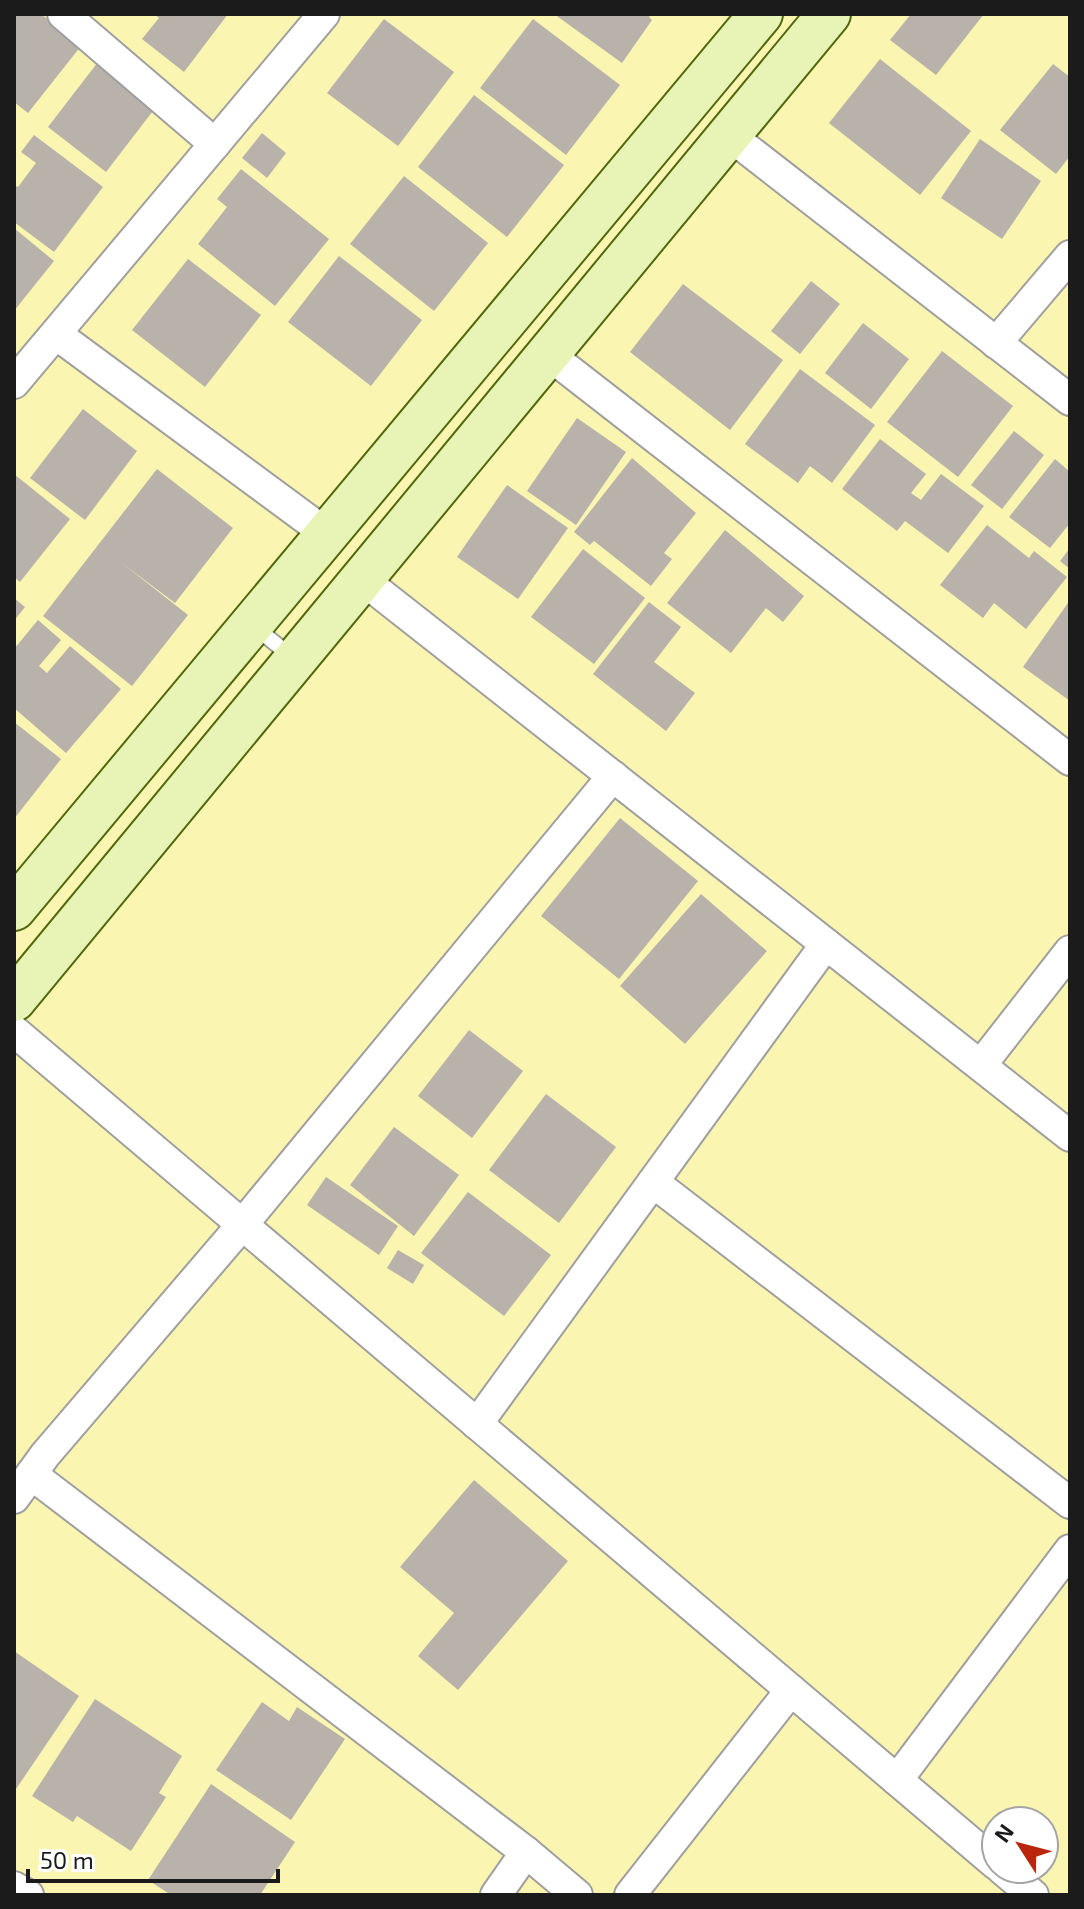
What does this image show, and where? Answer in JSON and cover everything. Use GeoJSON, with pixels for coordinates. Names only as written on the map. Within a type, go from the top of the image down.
{"type":"FeatureCollection","features":[{"type":"Feature","properties":{"kind":"street"},"geometry":{"type":"LineString","coordinates":[[63,14],[215,144]]}},
{"type":"Feature","properties":{"kind":"street"},"geometry":{"type":"LineString","coordinates":[[14,383],[324,14]]}},
{"type":"Feature","properties":{"kind":"street"},"geometry":{"type":"LineString","coordinates":[[14,909],[761,14]]}},
{"type":"Feature","properties":{"kind":"street"},"geometry":{"type":"LineString","coordinates":[[14,1000],[829,14]]}},
{"type":"Feature","properties":{"kind":"street"},"geometry":{"type":"LineString","coordinates":[[729,135],[1070,400]]}},
{"type":"Feature","properties":{"kind":"street"},"geometry":{"type":"LineString","coordinates":[[996,343],[1070,256]]}},
{"type":"Feature","properties":{"kind":"street"},"geometry":{"type":"LineString","coordinates":[[56,334],[327,534]]}},
{"type":"Feature","properties":{"kind":"street"},"geometry":{"type":"LineString","coordinates":[[548,354],[1070,760]]}},
{"type":"Feature","properties":{"kind":"street"},"geometry":{"type":"LineString","coordinates":[[362,579],[1070,1136]]}},
{"type":"Feature","properties":{"kind":"street"},"geometry":{"type":"LineString","coordinates":[[577,1895],[526,1852],[23,1486],[613,776]]}},
{"type":"Feature","properties":{"kind":"street"},"geometry":{"type":"LineString","coordinates":[[477,1424],[826,944]]}},
{"type":"Feature","properties":{"kind":"street"},"geometry":{"type":"LineString","coordinates":[[981,1065],[1070,951]]}},
{"type":"Feature","properties":{"kind":"street"},"geometry":{"type":"LineString","coordinates":[[14,1031],[980,1850]]}},
{"type":"Feature","properties":{"kind":"street"},"geometry":{"type":"LineString","coordinates":[[653,1182],[1070,1503]]}},
{"type":"Feature","properties":{"kind":"street"},"geometry":{"type":"LineString","coordinates":[[897,1780],[1068,1558]]}},
{"type":"Feature","properties":{"kind":"street"},"geometry":{"type":"LineString","coordinates":[[630,1895],[791,1690]]}},
{"type":"Feature","properties":{"kind":"street"},"geometry":{"type":"LineString","coordinates":[[496,1895],[526,1852]]}},
{"type":"Feature","properties":{"kind":"street"},"geometry":{"type":"LineString","coordinates":[[14,1887],[28,1895]]}},
{"type":"Feature","properties":{"kind":"lane"},"geometry":{"type":"LineString","coordinates":[[252,624],[296,660]]}},
{"type":"Feature","properties":{"kind":"sand"},"geometry":{"type":"Polygon","coordinates":[[[14,14],[1070,14],[1070,1895],[14,1895],[14,14]]]}},
{"type":"Feature","properties":{"kind":"building"},"geometry":{"type":"Polygon","coordinates":[[[14,14],[41,14],[81,46],[28,113],[14,102],[14,14]]]}},
{"type":"Feature","properties":{"kind":"building"},"geometry":{"type":"Polygon","coordinates":[[[154,14],[228,14],[184,72],[142,39],[159,18],[154,14]]]}},
{"type":"Feature","properties":{"kind":"building"},"geometry":{"type":"Polygon","coordinates":[[[554,14],[651,14],[649,17],[652,20],[622,63],[554,14]]]}},
{"type":"Feature","properties":{"kind":"building"},"geometry":{"type":"Polygon","coordinates":[[[911,14],[984,14],[936,75],[890,40],[911,14]]]}},
{"type":"Feature","properties":{"kind":"building"},"geometry":{"type":"Polygon","coordinates":[[[384,19],[454,72],[398,146],[327,93],[384,19]]]}},
{"type":"Feature","properties":{"kind":"building"},"geometry":{"type":"Polygon","coordinates":[[[533,19],[620,85],[566,155],[480,88],[533,19]]]}},
{"type":"Feature","properties":{"kind":"building"},"geometry":{"type":"Polygon","coordinates":[[[880,59],[971,131],[920,195],[829,123],[880,59]]]}},
{"type":"Feature","properties":{"kind":"building"},"geometry":{"type":"Polygon","coordinates":[[[98,62],[156,107],[106,172],[48,127],[98,62]]]}},
{"type":"Feature","properties":{"kind":"building"},"geometry":{"type":"Polygon","coordinates":[[[1053,64],[1070,77],[1070,156],[1056,174],[1000,130],[1053,64]]]}},
{"type":"Feature","properties":{"kind":"building"},"geometry":{"type":"Polygon","coordinates":[[[474,95],[564,165],[507,237],[418,167],[474,95]]]}},
{"type":"Feature","properties":{"kind":"building"},"geometry":{"type":"Polygon","coordinates":[[[262,133],[286,153],[267,178],[242,158],[262,133]]]}},
{"type":"Feature","properties":{"kind":"building"},"geometry":{"type":"Polygon","coordinates":[[[34,135],[103,187],[54,252],[14,222],[14,185],[18,187],[36,163],[21,152],[34,135]]]}},
{"type":"Feature","properties":{"kind":"building"},"geometry":{"type":"Polygon","coordinates":[[[980,139],[1041,181],[1002,239],[941,198],[980,139]]]}},
{"type":"Feature","properties":{"kind":"building"},"geometry":{"type":"Polygon","coordinates":[[[241,169],[329,239],[275,306],[198,244],[227,207],[217,199],[241,169]]]}},
{"type":"Feature","properties":{"kind":"building"},"geometry":{"type":"Polygon","coordinates":[[[404,176],[488,243],[434,311],[350,244],[404,176]]]}},
{"type":"Feature","properties":{"kind":"building"},"geometry":{"type":"Polygon","coordinates":[[[14,228],[54,261],[14,311],[14,228]]]}},
{"type":"Feature","properties":{"kind":"building"},"geometry":{"type":"Polygon","coordinates":[[[339,256],[422,320],[371,386],[288,322],[339,256]]]}},
{"type":"Feature","properties":{"kind":"building"},"geometry":{"type":"Polygon","coordinates":[[[188,259],[261,315],[205,387],[132,330],[188,259]]]}},
{"type":"Feature","properties":{"kind":"building"},"geometry":{"type":"Polygon","coordinates":[[[811,281],[840,304],[800,354],[771,331],[811,281]]]}},
{"type":"Feature","properties":{"kind":"building"},"geometry":{"type":"Polygon","coordinates":[[[683,284],[783,360],[730,430],[630,352],[683,284]]]}},
{"type":"Feature","properties":{"kind":"building"},"geometry":{"type":"Polygon","coordinates":[[[863,323],[909,359],[871,409],[825,373],[863,323]]]}},
{"type":"Feature","properties":{"kind":"building"},"geometry":{"type":"Polygon","coordinates":[[[942,351],[1013,406],[958,477],[887,422],[942,351]]]}},
{"type":"Feature","properties":{"kind":"building"},"geometry":{"type":"Polygon","coordinates":[[[800,369],[875,425],[832,483],[810,466],[798,483],[745,444],[800,369]]]}},
{"type":"Feature","properties":{"kind":"building"},"geometry":{"type":"Polygon","coordinates":[[[83,409],[137,451],[85,520],[30,478],[83,409]]]}},
{"type":"Feature","properties":{"kind":"building"},"geometry":{"type":"Polygon","coordinates":[[[577,418],[626,452],[576,525],[527,491],[577,418]]]}},
{"type":"Feature","properties":{"kind":"building"},"geometry":{"type":"Polygon","coordinates":[[[1014,431],[1044,455],[1002,509],[971,485],[1014,431]]]}},
{"type":"Feature","properties":{"kind":"building"},"geometry":{"type":"Polygon","coordinates":[[[880,439],[926,474],[911,493],[921,500],[941,474],[984,506],[948,553],[905,521],[897,531],[842,489],[880,439]]]}},
{"type":"Feature","properties":{"kind":"building"},"geometry":{"type":"Polygon","coordinates":[[[632,458],[696,513],[664,553],[672,559],[651,586],[594,541],[590,545],[574,532],[632,458]]]}},
{"type":"Feature","properties":{"kind":"building"},"geometry":{"type":"Polygon","coordinates":[[[1055,459],[1070,472],[1070,523],[1050,548],[1009,517],[1055,459]]]}},
{"type":"Feature","properties":{"kind":"building"},"geometry":{"type":"Polygon","coordinates":[[[157,469],[233,528],[175,603],[122,563],[188,615],[132,686],[43,616],[157,469]]]}},
{"type":"Feature","properties":{"kind":"building"},"geometry":{"type":"Polygon","coordinates":[[[14,474],[70,519],[20,582],[14,577],[14,474]]]}},
{"type":"Feature","properties":{"kind":"building"},"geometry":{"type":"Polygon","coordinates":[[[507,485],[568,528],[518,599],[457,557],[507,485]]]}},
{"type":"Feature","properties":{"kind":"building"},"geometry":{"type":"Polygon","coordinates":[[[987,525],[1029,558],[1034,551],[1067,577],[1026,629],[994,603],[983,618],[940,585],[987,525]]]}},
{"type":"Feature","properties":{"kind":"building"},"geometry":{"type":"Polygon","coordinates":[[[725,530],[804,596],[783,622],[766,608],[731,653],[667,603],[725,530]]]}},
{"type":"Feature","properties":{"kind":"building"},"geometry":{"type":"Polygon","coordinates":[[[1070,548],[1070,569],[1060,561],[1070,548]]]}},
{"type":"Feature","properties":{"kind":"building"},"geometry":{"type":"Polygon","coordinates":[[[583,549],[645,598],[594,664],[531,617],[583,549]]]}},
{"type":"Feature","properties":{"kind":"building"},"geometry":{"type":"Polygon","coordinates":[[[14,598],[25,607],[14,621],[14,598]]]}},
{"type":"Feature","properties":{"kind":"building"},"geometry":{"type":"Polygon","coordinates":[[[1070,600],[1070,701],[1023,667],[1070,600]]]}},
{"type":"Feature","properties":{"kind":"building"},"geometry":{"type":"Polygon","coordinates":[[[649,602],[681,627],[654,662],[695,693],[666,731],[593,674],[649,602]]]}},
{"type":"Feature","properties":{"kind":"building"},"geometry":{"type":"Polygon","coordinates":[[[38,620],[61,640],[39,666],[47,673],[70,646],[121,689],[66,753],[14,708],[14,649],[38,620]]]}},
{"type":"Feature","properties":{"kind":"building"},"geometry":{"type":"Polygon","coordinates":[[[14,722],[61,759],[14,819],[14,722]]]}},
{"type":"Feature","properties":{"kind":"building"},"geometry":{"type":"Polygon","coordinates":[[[620,818],[698,881],[619,979],[541,916],[620,818]]]}},
{"type":"Feature","properties":{"kind":"building"},"geometry":{"type":"Polygon","coordinates":[[[701,894],[767,951],[685,1044],[620,986],[701,894]]]}},
{"type":"Feature","properties":{"kind":"building"},"geometry":{"type":"Polygon","coordinates":[[[469,1030],[523,1071],[472,1138],[418,1096],[469,1030]]]}},
{"type":"Feature","properties":{"kind":"building"},"geometry":{"type":"Polygon","coordinates":[[[546,1094],[616,1147],[559,1223],[489,1170],[546,1094]]]}},
{"type":"Feature","properties":{"kind":"building"},"geometry":{"type":"Polygon","coordinates":[[[394,1127],[459,1175],[414,1236],[350,1185],[394,1127]]]}},
{"type":"Feature","properties":{"kind":"building"},"geometry":{"type":"Polygon","coordinates":[[[326,1177],[398,1226],[379,1255],[307,1205],[326,1177]]]}},
{"type":"Feature","properties":{"kind":"building"},"geometry":{"type":"Polygon","coordinates":[[[468,1192],[551,1255],[504,1316],[421,1253],[468,1192]]]}},
{"type":"Feature","properties":{"kind":"building"},"geometry":{"type":"Polygon","coordinates":[[[398,1250],[424,1265],[413,1284],[387,1268],[398,1250]]]}},
{"type":"Feature","properties":{"kind":"building"},"geometry":{"type":"Polygon","coordinates":[[[474,1480],[568,1561],[458,1690],[418,1656],[454,1613],[400,1567],[474,1480]]]}},
{"type":"Feature","properties":{"kind":"building"},"geometry":{"type":"Polygon","coordinates":[[[14,1651],[79,1696],[14,1792],[14,1651]]]}},
{"type":"Feature","properties":{"kind":"building"},"geometry":{"type":"Polygon","coordinates":[[[95,1699],[182,1756],[159,1793],[166,1797],[131,1851],[77,1816],[73,1822],[32,1796],[95,1699]]]}},
{"type":"Feature","properties":{"kind":"building"},"geometry":{"type":"Polygon","coordinates":[[[262,1702],[289,1721],[297,1707],[345,1739],[291,1820],[216,1770],[262,1702]]]}},
{"type":"Feature","properties":{"kind":"building"},"geometry":{"type":"Polygon","coordinates":[[[211,1784],[295,1842],[260,1895],[171,1895],[148,1880],[211,1784]]]}}]}
